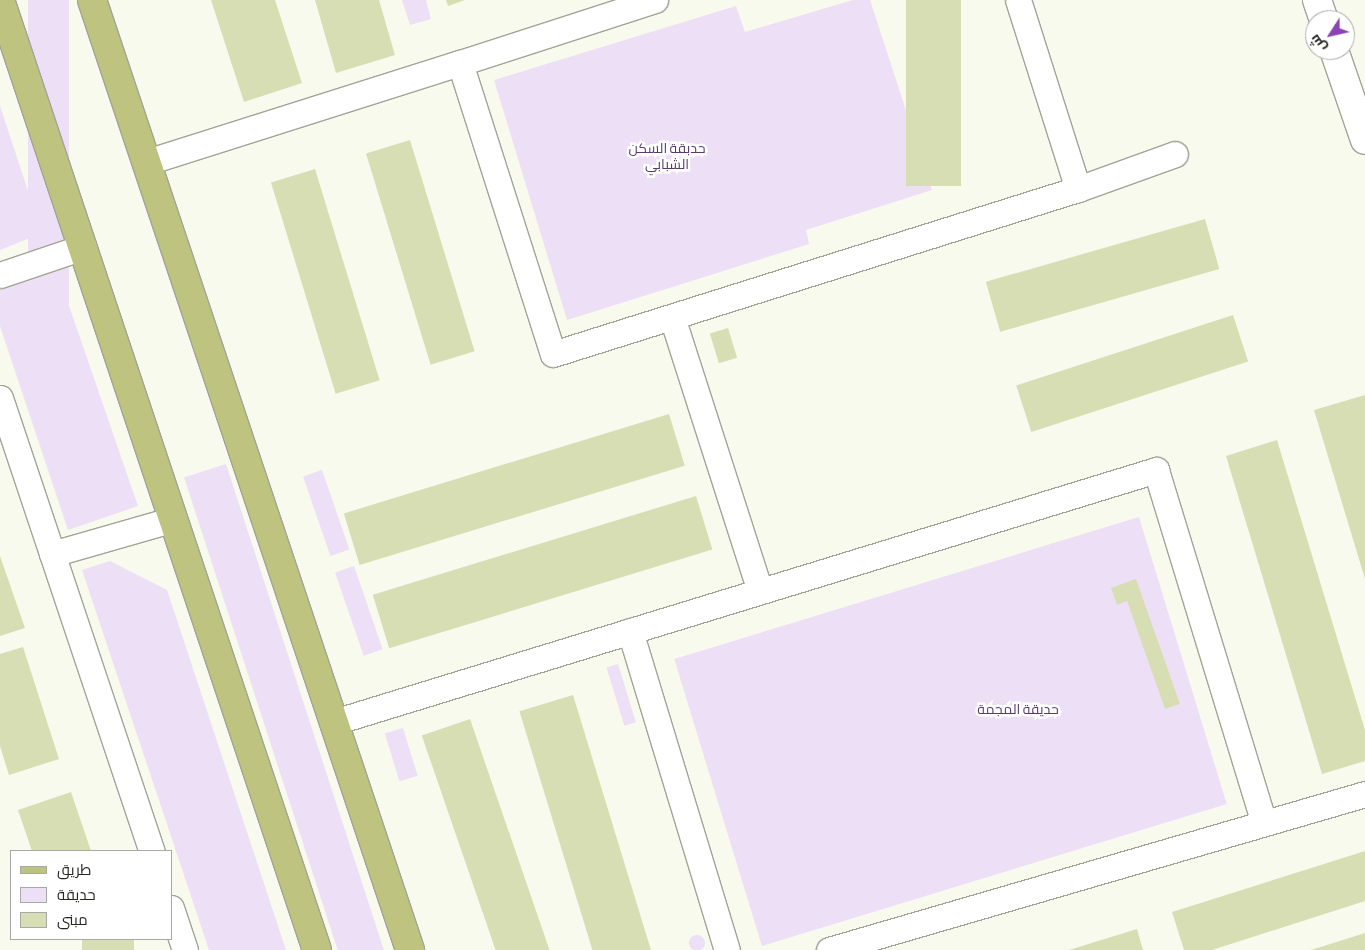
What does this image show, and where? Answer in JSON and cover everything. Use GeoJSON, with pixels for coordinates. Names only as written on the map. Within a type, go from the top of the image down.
{"type":"FeatureCollection","features":[{"type":"Feature","properties":{"kind":"main road"},"geometry":{"type":"LineString","coordinates":[[0,0],[317,950]]}},
{"type":"Feature","properties":{"kind":"main road"},"geometry":{"type":"LineString","coordinates":[[92,0],[410,950]]}},
{"type":"Feature","properties":{"kind":"street"},"geometry":{"type":"LineString","coordinates":[[147,162],[655,0]]}},
{"type":"Feature","properties":{"kind":"street"},"geometry":{"type":"LineString","coordinates":[[1018,0],[1078,189]]}},
{"type":"Feature","properties":{"kind":"street"},"geometry":{"type":"LineString","coordinates":[[1337,60],[1365,140]]}},
{"type":"Feature","properties":{"kind":"street"},"geometry":{"type":"LineString","coordinates":[[460,63],[553,354],[1078,189],[1175,154]]}},
{"type":"Feature","properties":{"kind":"street"},"geometry":{"type":"LineString","coordinates":[[0,275],[83,247]]}},
{"type":"Feature","properties":{"kind":"street"},"geometry":{"type":"LineString","coordinates":[[672,317],[760,591]]}},
{"type":"Feature","properties":{"kind":"street"},"geometry":{"type":"LineString","coordinates":[[0,398],[152,850]]}},
{"type":"Feature","properties":{"kind":"street"},"geometry":{"type":"LineString","coordinates":[[334,722],[1156,470],[1264,824]]}},
{"type":"Feature","properties":{"kind":"street"},"geometry":{"type":"LineString","coordinates":[[52,554],[174,519]]}},
{"type":"Feature","properties":{"kind":"street"},"geometry":{"type":"LineString","coordinates":[[630,631],[727,950]]}},
{"type":"Feature","properties":{"kind":"street"},"geometry":{"type":"LineString","coordinates":[[829,950],[1365,794]]}},
{"type":"Feature","properties":{"kind":"street"},"geometry":{"type":"LineString","coordinates":[[172,911],[185,950]]}},
{"type":"Feature","properties":{"kind":"green space"},"geometry":{"type":"Polygon","coordinates":[[[28,0],[69,0],[69,305],[28,305],[28,0]]]}},
{"type":"Feature","properties":{"kind":"green space"},"geometry":{"type":"Polygon","coordinates":[[[402,0],[426,0],[431,19],[410,25],[402,0]]]}},
{"type":"Feature","properties":{"kind":"green space","name":"حدبقة السكن الشبابي"},"geometry":{"type":"Polygon","coordinates":[[[853,0],[870,0],[932,190],[806,230],[809,244],[567,320],[494,80],[736,6],[745,32],[853,0]]]}},
{"type":"Feature","properties":{"kind":"green space"},"geometry":{"type":"Polygon","coordinates":[[[0,106],[42,233],[0,250],[0,106]]]}},
{"type":"Feature","properties":{"kind":"green space"},"geometry":{"type":"Polygon","coordinates":[[[57,271],[138,506],[68,530],[0,326],[0,290],[57,271]]]}},
{"type":"Feature","properties":{"kind":"green space"},"geometry":{"type":"Polygon","coordinates":[[[226,464],[384,950],[338,950],[184,478],[226,464]]]}},
{"type":"Feature","properties":{"kind":"green space"},"geometry":{"type":"Polygon","coordinates":[[[322,470],[349,549],[330,556],[303,477],[322,470]]]}},
{"type":"Feature","properties":{"kind":"green space","name":"حديقة المجمة"},"geometry":{"type":"Polygon","coordinates":[[[1139,517],[1227,804],[762,946],[674,659],[1139,517]]]}},
{"type":"Feature","properties":{"kind":"green space"},"geometry":{"type":"Polygon","coordinates":[[[110,561],[167,590],[286,950],[209,950],[82,570],[110,561]]]}},
{"type":"Feature","properties":{"kind":"green space"},"geometry":{"type":"Polygon","coordinates":[[[354,566],[383,649],[364,656],[335,573],[354,566]]]}},
{"type":"Feature","properties":{"kind":"green space"},"geometry":{"type":"Polygon","coordinates":[[[618,664],[636,722],[624,726],[607,668],[618,664]]]}},
{"type":"Feature","properties":{"kind":"green space"},"geometry":{"type":"Polygon","coordinates":[[[403,728],[418,776],[399,781],[385,734],[403,728]]]}},
{"type":"Feature","properties":{"kind":"green space"},"geometry":{"type":"Polygon","coordinates":[[[697,935],[705,943],[697,951],[689,943],[697,935]]]}},
{"type":"Feature","properties":{"kind":"building"},"geometry":{"type":"Polygon","coordinates":[[[211,0],[275,0],[302,83],[244,102],[211,0]]]}},
{"type":"Feature","properties":{"kind":"building"},"geometry":{"type":"Polygon","coordinates":[[[315,0],[379,0],[395,55],[336,73],[315,0]]]}},
{"type":"Feature","properties":{"kind":"building"},"geometry":{"type":"Polygon","coordinates":[[[446,0],[465,0],[448,6],[446,0]]]}},
{"type":"Feature","properties":{"kind":"building"},"geometry":{"type":"Polygon","coordinates":[[[906,0],[961,0],[961,186],[906,186],[906,0]]]}},
{"type":"Feature","properties":{"kind":"building"},"geometry":{"type":"Polygon","coordinates":[[[410,140],[475,351],[431,365],[366,153],[410,140]]]}},
{"type":"Feature","properties":{"kind":"building"},"geometry":{"type":"Polygon","coordinates":[[[315,169],[380,380],[336,394],[271,182],[315,169]]]}},
{"type":"Feature","properties":{"kind":"building"},"geometry":{"type":"Polygon","coordinates":[[[1205,219],[1219,269],[1000,332],[986,282],[1205,219]]]}},
{"type":"Feature","properties":{"kind":"building"},"geometry":{"type":"Polygon","coordinates":[[[1233,315],[1248,362],[1031,432],[1016,385],[1233,315]]]}},
{"type":"Feature","properties":{"kind":"building"},"geometry":{"type":"Polygon","coordinates":[[[728,328],[737,358],[719,363],[710,334],[728,328]]]}},
{"type":"Feature","properties":{"kind":"building"},"geometry":{"type":"Polygon","coordinates":[[[1365,395],[1365,579],[1314,410],[1365,395]]]}},
{"type":"Feature","properties":{"kind":"building"},"geometry":{"type":"Polygon","coordinates":[[[669,414],[685,466],[360,565],[344,513],[669,414]]]}},
{"type":"Feature","properties":{"kind":"building"},"geometry":{"type":"Polygon","coordinates":[[[1277,440],[1365,730],[1365,761],[1322,774],[1226,456],[1277,440]]]}},
{"type":"Feature","properties":{"kind":"building"},"geometry":{"type":"Polygon","coordinates":[[[696,496],[712,550],[389,648],[373,595],[696,496]]]}},
{"type":"Feature","properties":{"kind":"building"},"geometry":{"type":"Polygon","coordinates":[[[0,556],[25,628],[0,636],[0,556]]]}},
{"type":"Feature","properties":{"kind":"building"},"geometry":{"type":"Polygon","coordinates":[[[1136,579],[1180,704],[1165,709],[1127,601],[1117,605],[1111,588],[1136,579]]]}},
{"type":"Feature","properties":{"kind":"building"},"geometry":{"type":"Polygon","coordinates":[[[23,647],[59,759],[9,775],[0,746],[0,654],[23,647]]]}},
{"type":"Feature","properties":{"kind":"building"},"geometry":{"type":"Polygon","coordinates":[[[573,695],[651,950],[592,950],[519,711],[573,695]]]}},
{"type":"Feature","properties":{"kind":"building"},"geometry":{"type":"Polygon","coordinates":[[[470,719],[549,950],[496,950],[422,736],[470,719]]]}},
{"type":"Feature","properties":{"kind":"building"},"geometry":{"type":"Polygon","coordinates":[[[71,792],[91,850],[32,850],[18,810],[71,792]]]}},
{"type":"Feature","properties":{"kind":"building"},"geometry":{"type":"Polygon","coordinates":[[[1365,851],[1365,901],[1212,950],[1184,950],[1172,912],[1365,851]]]}},
{"type":"Feature","properties":{"kind":"building"},"geometry":{"type":"Polygon","coordinates":[[[1137,929],[1143,950],[1069,950],[1137,929]]]}},
{"type":"Feature","properties":{"kind":"building"},"geometry":{"type":"Polygon","coordinates":[[[1365,933],[1365,950],[1311,950],[1365,933]]]}},
{"type":"Feature","properties":{"kind":"building"},"geometry":{"type":"Polygon","coordinates":[[[82,940],[134,940],[134,950],[82,950],[82,940]]]}}]}
